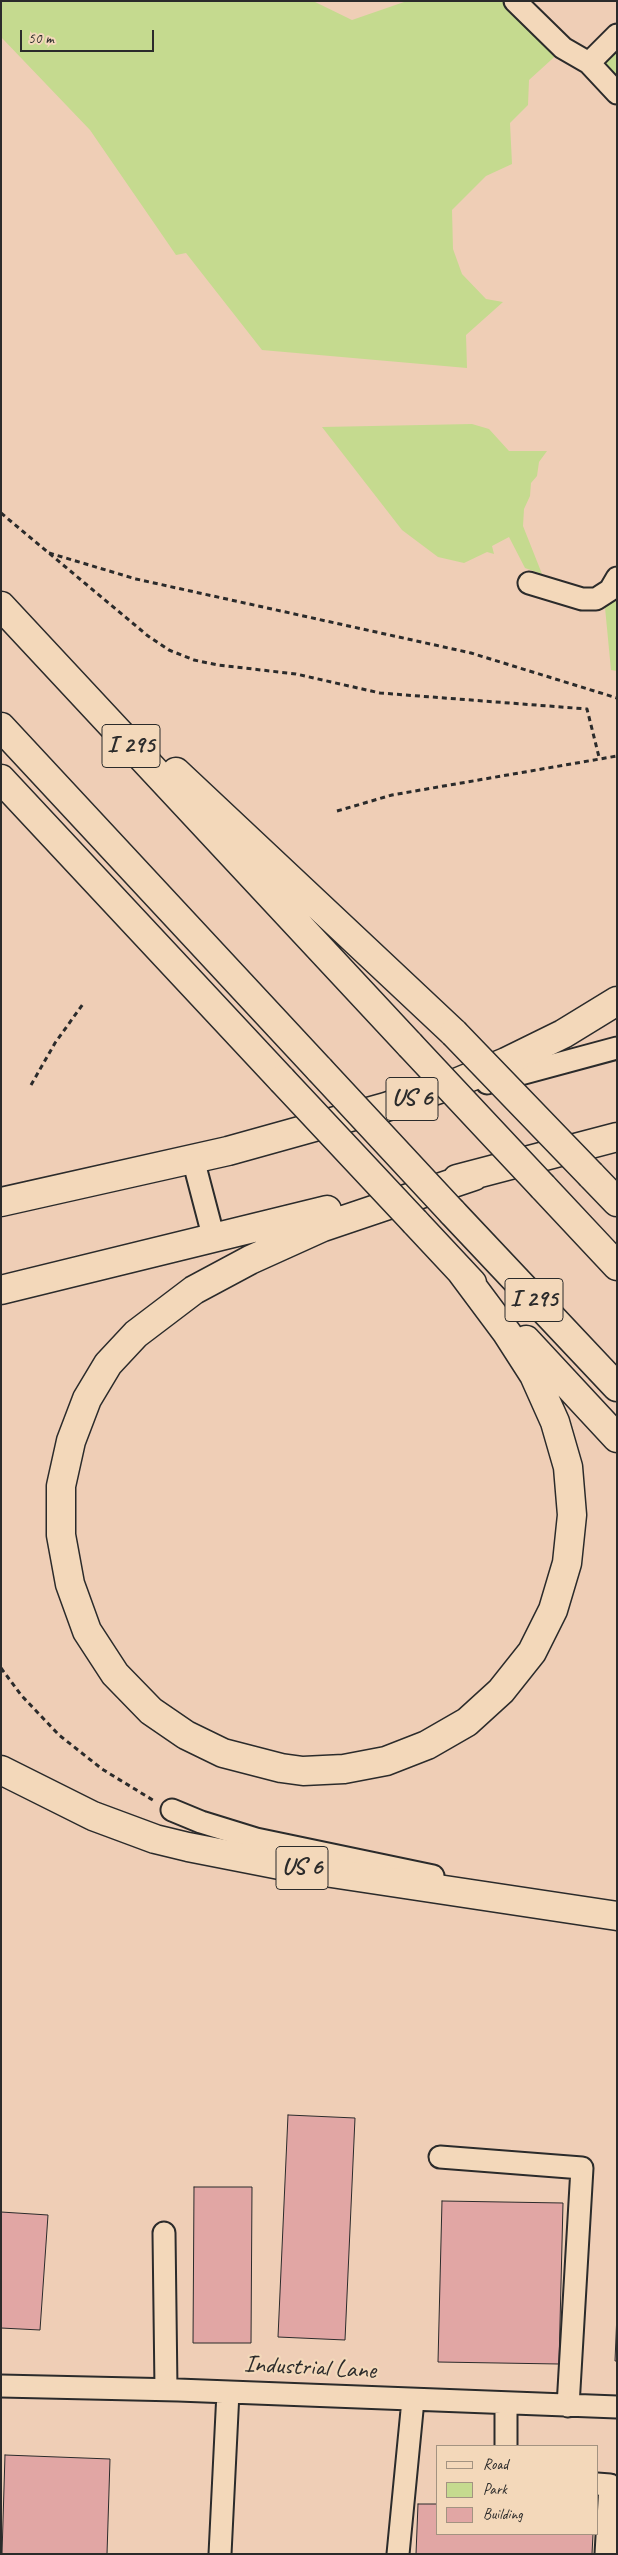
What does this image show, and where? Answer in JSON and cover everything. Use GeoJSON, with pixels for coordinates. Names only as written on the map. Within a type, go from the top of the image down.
{"type":"FeatureCollection","features":[{"type":"Feature","properties":{"kind":"highway","name":"I 295"},"geometry":{"type":"LineString","coordinates":[[1,606],[617,1266]]}},
{"type":"Feature","properties":{"kind":"highway"},"geometry":{"type":"LineString","coordinates":[[44,651],[243,833],[454,1033],[617,1202]]}},
{"type":"Feature","properties":{"kind":"highway","name":"I 295"},"geometry":{"type":"LineString","coordinates":[[1,727],[617,1387]]}},
{"type":"Feature","properties":{"kind":"highway"},"geometry":{"type":"LineString","coordinates":[[1,779],[617,1438]]}},
{"type":"Feature","properties":{"kind":"highway","name":"US 6"},"geometry":{"type":"LineString","coordinates":[[1,1202],[193,1160],[293,1135],[386,1107],[479,1074],[563,1034],[617,1001]]}},
{"type":"Feature","properties":{"kind":"highway"},"geometry":{"type":"LineString","coordinates":[[460,1270],[507,1333],[534,1374],[555,1422],[568,1467],[572,1515],[567,1563],[553,1610],[532,1652],[501,1691],[466,1722],[427,1745],[386,1761],[344,1769],[303,1771],[281,1768],[223,1753],[186,1735],[151,1711],[115,1674],[87,1631],[70,1584],[61,1535],[61,1486],[71,1441],[87,1399],[108,1364],[136,1334],[172,1304],[202,1285],[250,1260],[323,1227],[474,1176],[617,1136]]}},
{"type":"Feature","properties":{"kind":"highway"},"geometry":{"type":"LineString","coordinates":[[1,1290],[214,1239],[367,1199],[474,1176]]}},
{"type":"Feature","properties":{"kind":"highway","name":"US 6"},"geometry":{"type":"LineString","coordinates":[[1,1770],[93,1816],[155,1839],[188,1847],[277,1864],[617,1916]]}},
{"type":"Feature","properties":{"kind":"street"},"geometry":{"type":"LineString","coordinates":[[515,1],[563,48],[589,62],[617,93]]}},
{"type":"Feature","properties":{"kind":"street"},"geometry":{"type":"LineString","coordinates":[[589,62],[617,35]]}},
{"type":"Feature","properties":{"kind":"street"},"geometry":{"type":"LineString","coordinates":[[529,583],[582,599],[596,599],[610,590],[617,578]]}},
{"type":"Feature","properties":{"kind":"street"},"geometry":{"type":"LineString","coordinates":[[293,1135],[617,1048]]}},
{"type":"Feature","properties":{"kind":"street"},"geometry":{"type":"LineString","coordinates":[[193,1160],[214,1239]]}},
{"type":"Feature","properties":{"kind":"street"},"geometry":{"type":"LineString","coordinates":[[172,1810],[201,1822],[256,1839],[617,1916]]}},
{"type":"Feature","properties":{"kind":"street"},"geometry":{"type":"LineString","coordinates":[[440,2157],[582,2168],[568,2406]]}},
{"type":"Feature","properties":{"kind":"street"},"geometry":{"type":"LineString","coordinates":[[164,2233],[166,2389]]}},
{"type":"Feature","properties":{"kind":"street","name":"Industrial Lane"},"geometry":{"type":"LineString","coordinates":[[1,2386],[166,2389],[617,2407]]}},
{"type":"Feature","properties":{"kind":"street"},"geometry":{"type":"LineString","coordinates":[[220,2554],[228,2392]]}},
{"type":"Feature","properties":{"kind":"street"},"geometry":{"type":"LineString","coordinates":[[398,2554],[412,2400]]}},
{"type":"Feature","properties":{"kind":"street"},"geometry":{"type":"LineString","coordinates":[[506,2404],[506,2445]]}},
{"type":"Feature","properties":{"kind":"street"},"geometry":{"type":"LineString","coordinates":[[598,2484],[610,2485],[606,2554]]}},
{"type":"Feature","properties":{"kind":"path"},"geometry":{"type":"LineString","coordinates":[[1,513],[148,636],[169,650],[194,660],[218,665],[296,674],[380,693],[587,709],[599,757]]}},
{"type":"Feature","properties":{"kind":"path"},"geometry":{"type":"LineString","coordinates":[[46,552],[136,579],[470,653],[617,698]]}},
{"type":"Feature","properties":{"kind":"path"},"geometry":{"type":"LineString","coordinates":[[337,811],[392,795],[599,757],[617,756]]}},
{"type":"Feature","properties":{"kind":"path"},"geometry":{"type":"LineString","coordinates":[[31,1085],[55,1043],[83,1004]]}},
{"type":"Feature","properties":{"kind":"path"},"geometry":{"type":"LineString","coordinates":[[1,1668],[39,1716],[80,1752],[125,1784],[172,1810]]}},
{"type":"Feature","properties":{"kind":"green space"},"geometry":{"type":"Polygon","coordinates":[[[1,1],[313,1],[352,20],[407,1],[514,1],[562,50],[529,80],[528,105],[510,123],[512,164],[486,176],[452,210],[453,249],[462,274],[486,299],[503,302],[466,335],[467,368],[262,350],[186,253],[176,255],[90,130],[1,37],[1,1]]]}},
{"type":"Feature","properties":{"kind":"green space"},"geometry":{"type":"Polygon","coordinates":[[[617,35],[617,97],[594,59],[617,35]]]}},
{"type":"Feature","properties":{"kind":"green space"},"geometry":{"type":"Polygon","coordinates":[[[472,424],[489,429],[509,451],[547,451],[539,462],[537,476],[531,483],[530,496],[524,509],[523,526],[542,574],[525,568],[509,537],[492,546],[494,554],[487,552],[464,563],[438,557],[402,530],[322,427],[472,424]]]}},
{"type":"Feature","properties":{"kind":"green space"},"geometry":{"type":"Polygon","coordinates":[[[617,580],[617,671],[611,670],[604,597],[617,580]]]}},
{"type":"Feature","properties":{"kind":"building"},"geometry":{"type":"Polygon","coordinates":[[[288,2115],[355,2118],[345,2340],[278,2337],[288,2115]]]}},
{"type":"Feature","properties":{"kind":"building"},"geometry":{"type":"Polygon","coordinates":[[[194,2187],[252,2187],[251,2343],[193,2343],[194,2187]]]}},
{"type":"Feature","properties":{"kind":"building"},"geometry":{"type":"Polygon","coordinates":[[[442,2201],[563,2203],[559,2364],[438,2362],[442,2201]]]}},
{"type":"Feature","properties":{"kind":"building"},"geometry":{"type":"Polygon","coordinates":[[[1,2212],[48,2215],[40,2330],[1,2328],[1,2212]]]}},
{"type":"Feature","properties":{"kind":"building"},"geometry":{"type":"Polygon","coordinates":[[[617,2313],[617,2361],[615,2361],[617,2313]]]}},
{"type":"Feature","properties":{"kind":"building"},"geometry":{"type":"Polygon","coordinates":[[[5,2455],[110,2459],[107,2554],[2,2554],[5,2455]]]}},
{"type":"Feature","properties":{"kind":"building"},"geometry":{"type":"Polygon","coordinates":[[[418,2504],[436,2504],[436,2535],[593,2535],[592,2554],[416,2554],[418,2504]]]}}]}
